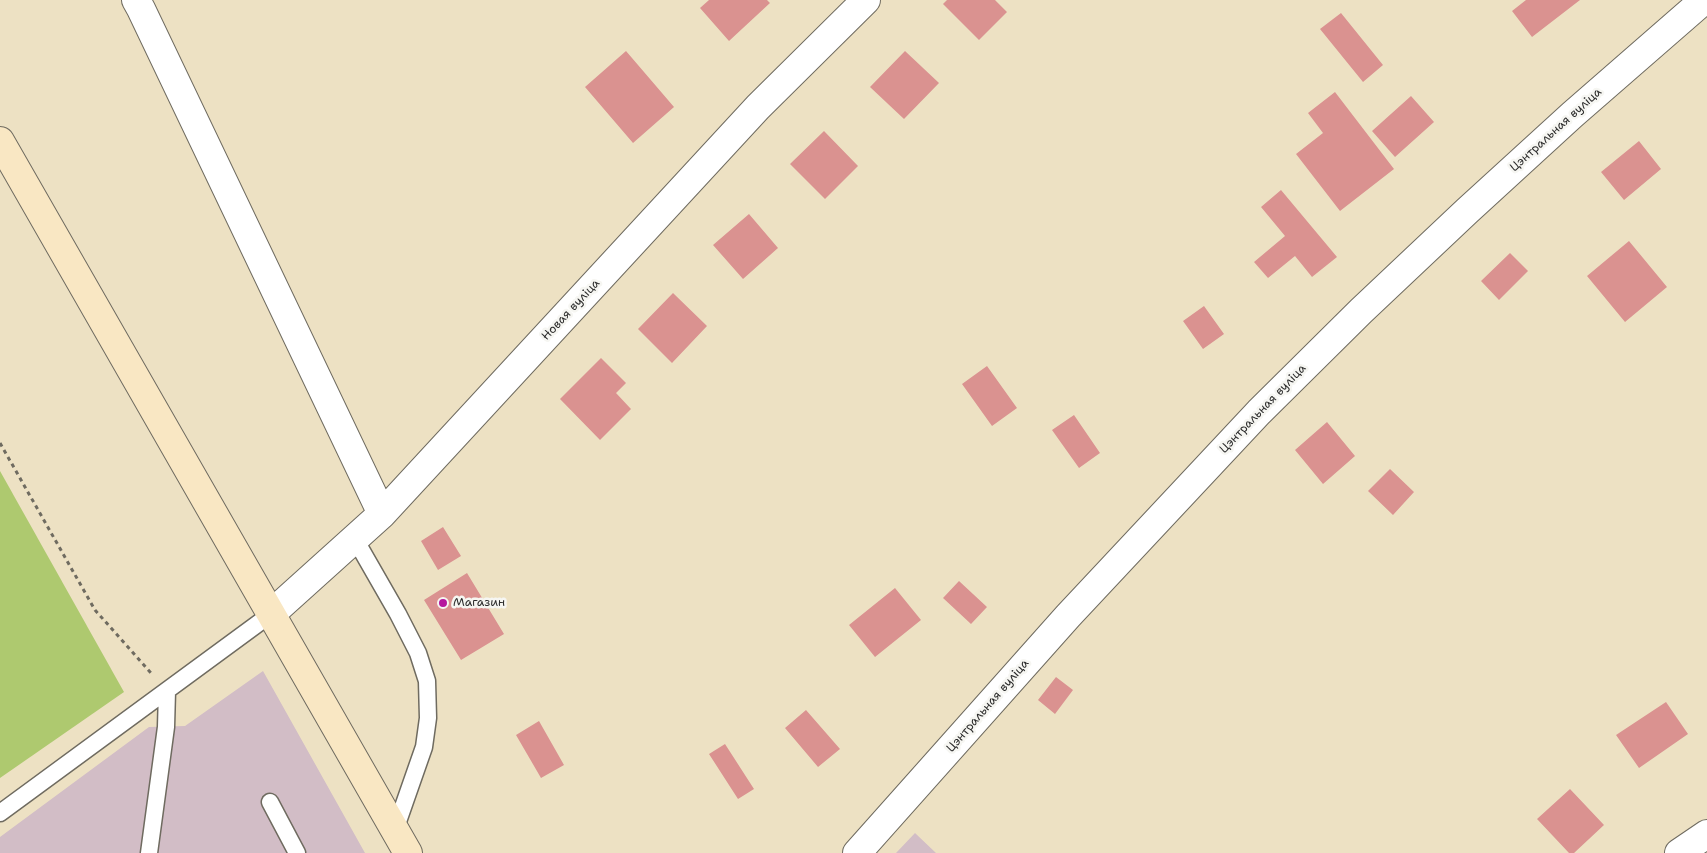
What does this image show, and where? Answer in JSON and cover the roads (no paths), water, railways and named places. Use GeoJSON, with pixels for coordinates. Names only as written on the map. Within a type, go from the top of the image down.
{"type":"FeatureCollection","features":[{"type":"Feature","properties":{"kind":"main road"},"geometry":{"type":"LineString","coordinates":[[0,141],[408,853]]}},
{"type":"Feature","properties":{"kind":"street","name":"Новая вуліца"},"geometry":{"type":"LineString","coordinates":[[271,614],[382,514],[758,107],[866,0]]}},
{"type":"Feature","properties":{"kind":"street","name":"Цэнтральная вуліца"},"geometry":{"type":"LineString","coordinates":[[857,853],[1068,616],[1259,412],[1361,311],[1572,114],[1704,0]]}},
{"type":"Feature","properties":{"kind":"street"},"geometry":{"type":"LineString","coordinates":[[142,3],[382,514]]}},
{"type":"Feature","properties":{"kind":"lane"},"geometry":{"type":"LineString","coordinates":[[354,539],[398,614],[418,653],[427,681],[428,718],[424,747],[395,830]]}},
{"type":"Feature","properties":{"kind":"lane"},"geometry":{"type":"LineString","coordinates":[[0,813],[271,614]]}},
{"type":"Feature","properties":{"kind":"lane"},"geometry":{"type":"LineString","coordinates":[[149,853],[166,727],[167,691]]}},
{"type":"Feature","properties":{"kind":"lane"},"geometry":{"type":"LineString","coordinates":[[270,802],[297,853]]}},
{"type":"Feature","properties":{"kind":"place","name":"Магазин"},"geometry":{"type":"Point","coordinates":[443,603]}}]}
